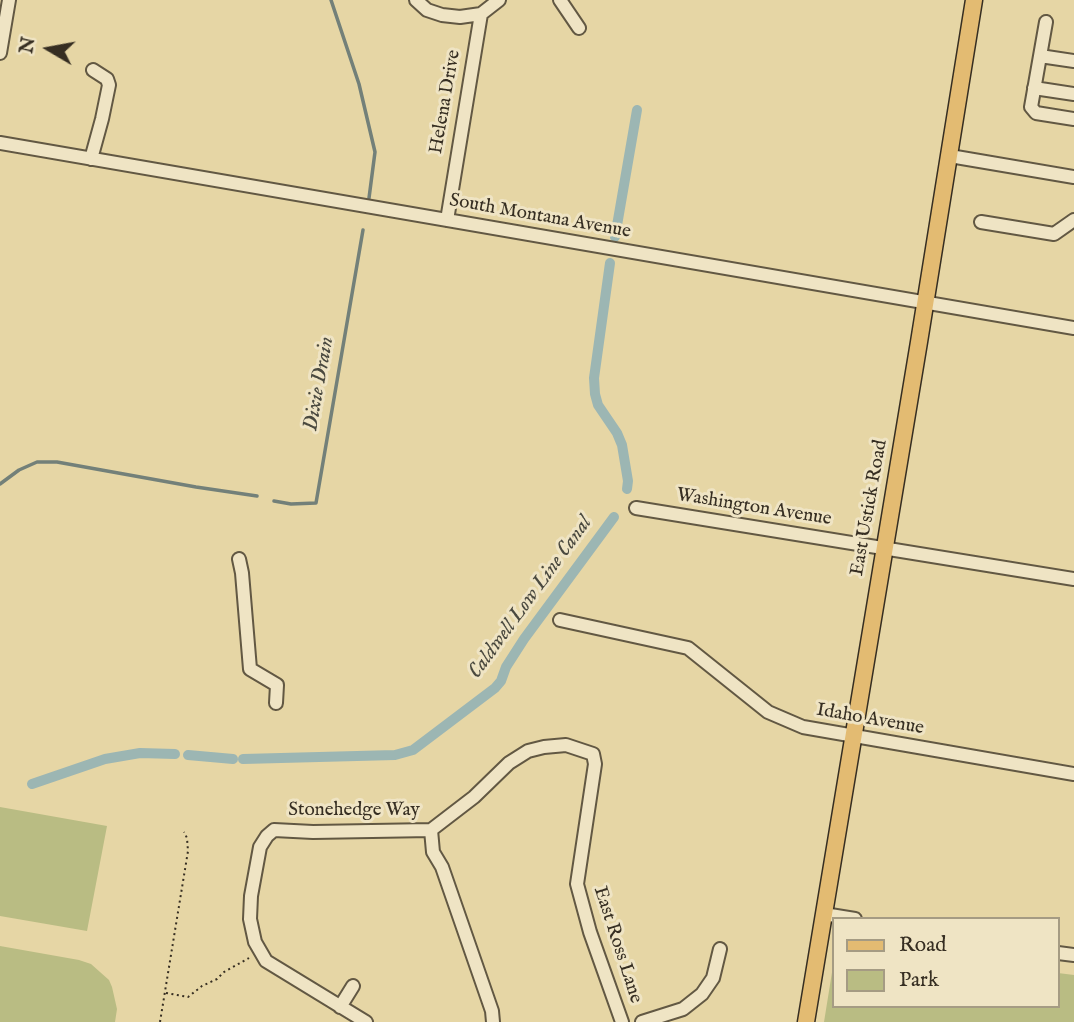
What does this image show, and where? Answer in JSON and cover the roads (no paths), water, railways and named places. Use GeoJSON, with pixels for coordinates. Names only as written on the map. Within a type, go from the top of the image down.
{"type":"FeatureCollection","features":[{"type":"Feature","properties":{"kind":"main road","name":"East Ustick Road"},"geometry":{"type":"LineString","coordinates":[[806,1022],[974,0]]}},
{"type":"Feature","properties":{"kind":"street"},"geometry":{"type":"LineString","coordinates":[[0,53],[9,0]]}},
{"type":"Feature","properties":{"kind":"street"},"geometry":{"type":"LineString","coordinates":[[416,0],[427,10],[460,17],[481,14],[499,0]]}},
{"type":"Feature","properties":{"kind":"street"},"geometry":{"type":"LineString","coordinates":[[560,0],[579,28]]}},
{"type":"Feature","properties":{"kind":"street","name":"Helena Drive"},"geometry":{"type":"LineString","coordinates":[[447,220],[481,14]]}},
{"type":"Feature","properties":{"kind":"street"},"geometry":{"type":"LineString","coordinates":[[1046,22],[1031,107],[1033,112],[1074,119]]}},
{"type":"Feature","properties":{"kind":"street"},"geometry":{"type":"LineString","coordinates":[[1040,56],[1074,61]]}},
{"type":"Feature","properties":{"kind":"street"},"geometry":{"type":"LineString","coordinates":[[91,159],[109,85],[107,79],[93,70]]}},
{"type":"Feature","properties":{"kind":"street"},"geometry":{"type":"LineString","coordinates":[[1034,88],[1074,94]]}},
{"type":"Feature","properties":{"kind":"street","name":"South Montana Avenue"},"geometry":{"type":"LineString","coordinates":[[0,143],[1074,328]]}},
{"type":"Feature","properties":{"kind":"street"},"geometry":{"type":"LineString","coordinates":[[950,156],[1074,177]]}},
{"type":"Feature","properties":{"kind":"street"},"geometry":{"type":"LineString","coordinates":[[981,222],[1054,234],[1074,220]]}},
{"type":"Feature","properties":{"kind":"street","name":"Washington Avenue"},"geometry":{"type":"LineString","coordinates":[[636,508],[1074,579]]}},
{"type":"Feature","properties":{"kind":"street"},"geometry":{"type":"LineString","coordinates":[[239,559],[250,669],[277,685],[276,703]]}},
{"type":"Feature","properties":{"kind":"street","name":"Idaho Avenue"},"geometry":{"type":"LineString","coordinates":[[560,620],[688,648],[768,712],[803,727],[1074,774]]}},
{"type":"Feature","properties":{"kind":"street","name":"Stonehedge Way"},"geometry":{"type":"LineString","coordinates":[[340,1007],[266,961],[255,942],[250,919],[251,896],[260,847],[267,835],[274,830],[431,830],[474,797],[509,763],[527,751],[566,746],[593,754]]}},
{"type":"Feature","properties":{"kind":"street","name":"East Ross Lane"},"geometry":{"type":"LineString","coordinates":[[593,754],[595,764],[577,884],[590,932],[622,1022]]}},
{"type":"Feature","properties":{"kind":"street"},"geometry":{"type":"LineString","coordinates":[[431,830],[433,852],[442,867],[492,1011],[493,1022]]}},
{"type":"Feature","properties":{"kind":"street"},"geometry":{"type":"LineString","coordinates":[[824,914],[843,917]]}},
{"type":"Feature","properties":{"kind":"street"},"geometry":{"type":"LineString","coordinates":[[642,1022],[683,1009],[702,994],[713,978],[720,949]]}},
{"type":"Feature","properties":{"kind":"street"},"geometry":{"type":"LineString","coordinates":[[353,986],[340,1007],[366,1022]]}},
{"type":"Feature","properties":{"kind":"waterway","name":"Dixie Drain"},"geometry":{"type":"LineString","coordinates":[[331,0],[359,84],[375,152],[369,198]]}},
{"type":"Feature","properties":{"kind":"waterway","name":"Caldwell Low Line Canal"},"geometry":{"type":"LineString","coordinates":[[615,237],[637,110]]}},
{"type":"Feature","properties":{"kind":"waterway","name":"Dixie Drain"},"geometry":{"type":"LineString","coordinates":[[274,501],[291,504],[316,503],[363,230]]}},
{"type":"Feature","properties":{"kind":"waterway","name":"Caldwell Low Line Canal"},"geometry":{"type":"LineString","coordinates":[[610,263],[594,378],[595,394],[598,405],[622,445],[627,489]]}},
{"type":"Feature","properties":{"kind":"waterway","name":"Dixie Drain"},"geometry":{"type":"LineString","coordinates":[[0,484],[19,470],[37,462],[57,462],[257,496]]}},
{"type":"Feature","properties":{"kind":"waterway","name":"Caldwell Low Line Canal"},"geometry":{"type":"LineString","coordinates":[[243,759],[395,755],[413,750],[495,688],[524,639],[614,517]]}},
{"type":"Feature","properties":{"kind":"waterway","name":"Caldwell Low Line Canal"},"geometry":{"type":"LineString","coordinates":[[32,784],[105,759],[140,753],[175,754]]}},
{"type":"Feature","properties":{"kind":"waterway","name":"Caldwell Low Line Canal"},"geometry":{"type":"LineString","coordinates":[[188,755],[233,759]]}}]}
